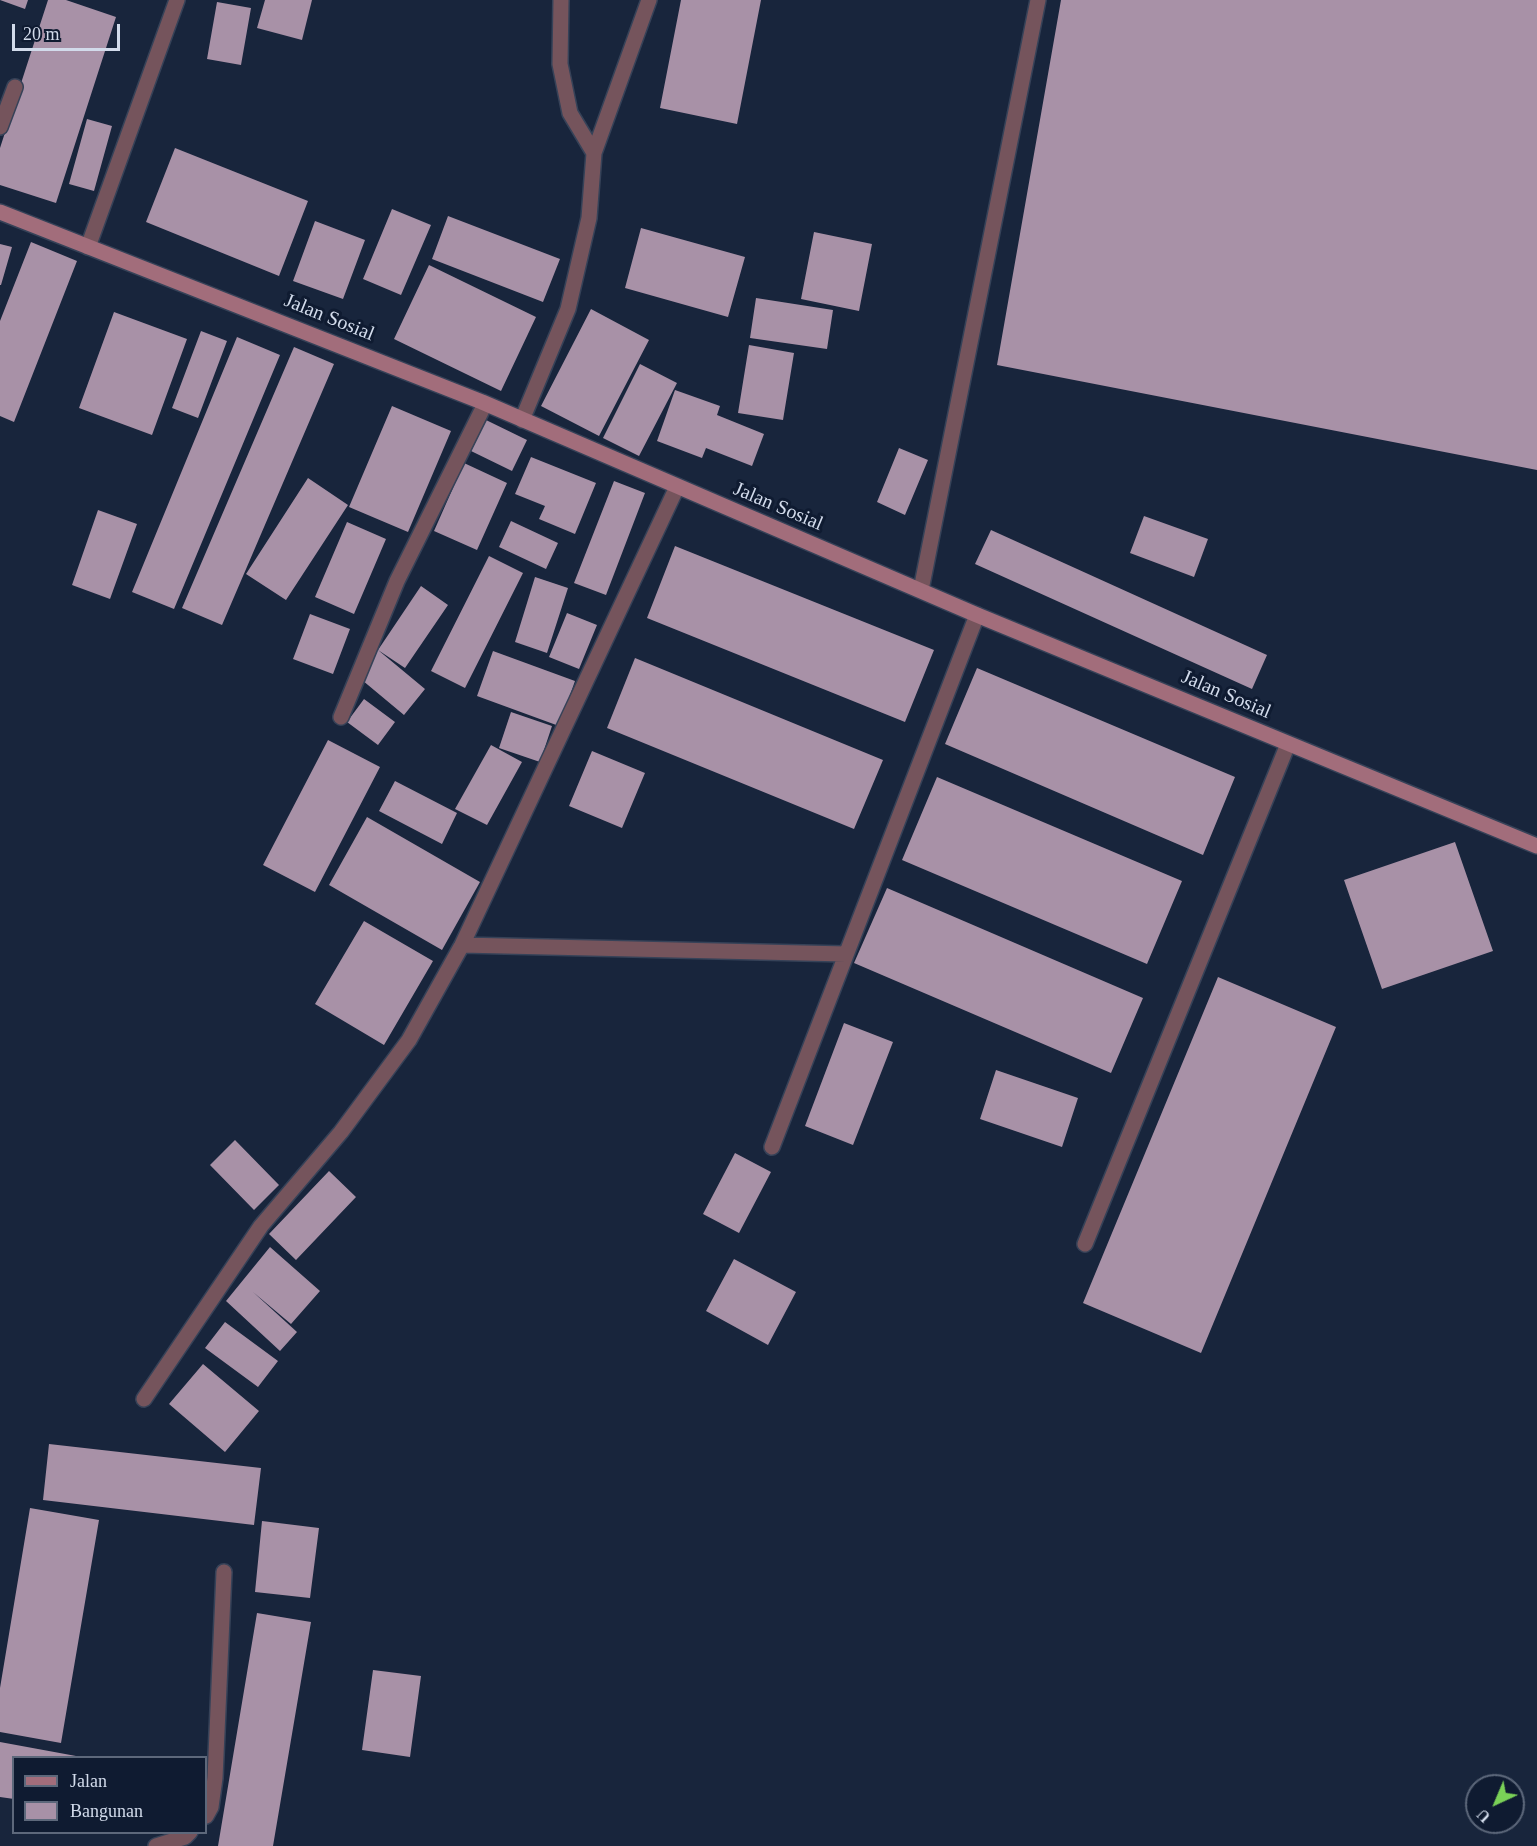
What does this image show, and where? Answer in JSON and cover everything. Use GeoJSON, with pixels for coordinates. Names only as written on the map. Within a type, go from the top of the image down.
{"type":"FeatureCollection","features":[{"type":"Feature","properties":{"kind":"street"},"geometry":{"type":"LineString","coordinates":[[88,247],[177,0]]}},
{"type":"Feature","properties":{"kind":"street"},"geometry":{"type":"LineString","coordinates":[[561,0],[560,64],[570,112],[594,153]]}},
{"type":"Feature","properties":{"kind":"street"},"geometry":{"type":"LineString","coordinates":[[522,420],[568,309],[589,218],[594,153],[649,0]]}},
{"type":"Feature","properties":{"kind":"street"},"geometry":{"type":"LineString","coordinates":[[921,590],[1038,0]]}},
{"type":"Feature","properties":{"kind":"street"},"geometry":{"type":"LineString","coordinates":[[0,127],[15,87]]}},
{"type":"Feature","properties":{"kind":"street","name":"Jalan Sosial"},"geometry":{"type":"LineString","coordinates":[[0,212],[485,404],[977,615],[1537,846]]}},
{"type":"Feature","properties":{"kind":"street"},"geometry":{"type":"LineString","coordinates":[[341,717],[397,581],[485,404]]}},
{"type":"Feature","properties":{"kind":"street"},"geometry":{"type":"LineString","coordinates":[[144,1399],[261,1226],[376,1087],[409,1040],[462,945],[676,487]]}},
{"type":"Feature","properties":{"kind":"street"},"geometry":{"type":"LineString","coordinates":[[772,1147],[977,615]]}},
{"type":"Feature","properties":{"kind":"street"},"geometry":{"type":"LineString","coordinates":[[1085,1244],[1288,744]]}},
{"type":"Feature","properties":{"kind":"street"},"geometry":{"type":"LineString","coordinates":[[462,945],[846,954]]}},
{"type":"Feature","properties":{"kind":"street"},"geometry":{"type":"LineString","coordinates":[[207,1814],[211,1807],[215,1778],[224,1572]]}},
{"type":"Feature","properties":{"kind":"street"},"geometry":{"type":"LineString","coordinates":[[156,1846],[178,1840],[188,1834]]}},
{"type":"Feature","properties":{"kind":"building"},"geometry":{"type":"Polygon","coordinates":[[[0,0],[28,0],[25,9],[0,0]]]}},
{"type":"Feature","properties":{"kind":"building"},"geometry":{"type":"Polygon","coordinates":[[[48,0],[66,0],[116,17],[56,203],[0,185],[0,148],[48,0]]]}},
{"type":"Feature","properties":{"kind":"building"},"geometry":{"type":"Polygon","coordinates":[[[265,0],[312,0],[302,40],[257,28],[265,0]]]}},
{"type":"Feature","properties":{"kind":"building"},"geometry":{"type":"Polygon","coordinates":[[[681,0],[761,0],[737,124],[660,108],[681,0]]]}},
{"type":"Feature","properties":{"kind":"building"},"geometry":{"type":"Polygon","coordinates":[[[1061,0],[1537,0],[1537,470],[997,365],[1061,0]]]}},
{"type":"Feature","properties":{"kind":"building"},"geometry":{"type":"Polygon","coordinates":[[[217,2],[251,8],[241,65],[207,59],[217,2]]]}},
{"type":"Feature","properties":{"kind":"building"},"geometry":{"type":"Polygon","coordinates":[[[87,119],[112,126],[94,191],[69,184],[87,119]]]}},
{"type":"Feature","properties":{"kind":"building"},"geometry":{"type":"Polygon","coordinates":[[[175,148],[308,201],[279,276],[146,222],[175,148]]]}},
{"type":"Feature","properties":{"kind":"building"},"geometry":{"type":"Polygon","coordinates":[[[392,209],[431,225],[401,295],[363,279],[392,209]]]}},
{"type":"Feature","properties":{"kind":"building"},"geometry":{"type":"Polygon","coordinates":[[[448,216],[560,259],[543,302],[432,259],[448,216]]]}},
{"type":"Feature","properties":{"kind":"building"},"geometry":{"type":"Polygon","coordinates":[[[315,221],[365,240],[343,299],[293,281],[315,221]]]}},
{"type":"Feature","properties":{"kind":"building"},"geometry":{"type":"Polygon","coordinates":[[[641,228],[745,257],[728,317],[625,288],[641,228]]]}},
{"type":"Feature","properties":{"kind":"building"},"geometry":{"type":"Polygon","coordinates":[[[814,232],[872,244],[859,311],[801,299],[814,232]]]}},
{"type":"Feature","properties":{"kind":"building"},"geometry":{"type":"Polygon","coordinates":[[[31,242],[77,261],[14,422],[0,416],[0,321],[31,242]]]}},
{"type":"Feature","properties":{"kind":"building"},"geometry":{"type":"Polygon","coordinates":[[[0,244],[12,247],[1,285],[0,285],[0,244]]]}},
{"type":"Feature","properties":{"kind":"building"},"geometry":{"type":"Polygon","coordinates":[[[429,265],[536,317],[501,391],[394,339],[429,265]]]}},
{"type":"Feature","properties":{"kind":"building"},"geometry":{"type":"Polygon","coordinates":[[[756,298],[833,310],[827,349],[750,338],[756,298]]]}},
{"type":"Feature","properties":{"kind":"building"},"geometry":{"type":"Polygon","coordinates":[[[591,309],[649,340],[599,436],[541,406],[591,309]]]}},
{"type":"Feature","properties":{"kind":"building"},"geometry":{"type":"Polygon","coordinates":[[[114,312],[187,339],[152,435],[79,408],[114,312]]]}},
{"type":"Feature","properties":{"kind":"building"},"geometry":{"type":"Polygon","coordinates":[[[201,331],[227,341],[198,418],[172,408],[201,331]]]}},
{"type":"Feature","properties":{"kind":"building"},"geometry":{"type":"Polygon","coordinates":[[[237,337],[280,355],[174,609],[132,592],[237,337]]]}},
{"type":"Feature","properties":{"kind":"building"},"geometry":{"type":"Polygon","coordinates":[[[749,345],[794,353],[783,420],[738,413],[749,345]]]}},
{"type":"Feature","properties":{"kind":"building"},"geometry":{"type":"Polygon","coordinates":[[[294,347],[334,364],[222,625],[182,608],[294,347]]]}},
{"type":"Feature","properties":{"kind":"building"},"geometry":{"type":"Polygon","coordinates":[[[640,364],[677,383],[639,456],[603,438],[640,364]]]}},
{"type":"Feature","properties":{"kind":"building"},"geometry":{"type":"Polygon","coordinates":[[[675,390],[720,406],[717,415],[764,434],[752,466],[706,448],[702,458],[657,441],[675,390]]]}},
{"type":"Feature","properties":{"kind":"building"},"geometry":{"type":"Polygon","coordinates":[[[392,406],[451,431],[408,532],[349,507],[392,406]]]}},
{"type":"Feature","properties":{"kind":"building"},"geometry":{"type":"Polygon","coordinates":[[[486,420],[527,440],[512,471],[471,451],[486,420]]]}},
{"type":"Feature","properties":{"kind":"building"},"geometry":{"type":"Polygon","coordinates":[[[899,448],[928,460],[905,515],[877,502],[899,448]]]}},
{"type":"Feature","properties":{"kind":"building"},"geometry":{"type":"Polygon","coordinates":[[[531,457],[596,483],[575,534],[539,519],[545,506],[515,494],[531,457]]]}},
{"type":"Feature","properties":{"kind":"building"},"geometry":{"type":"Polygon","coordinates":[[[464,463],[507,483],[477,550],[434,531],[464,463]]]}},
{"type":"Feature","properties":{"kind":"building"},"geometry":{"type":"Polygon","coordinates":[[[308,478],[348,505],[286,600],[246,574],[308,478]]]}},
{"type":"Feature","properties":{"kind":"building"},"geometry":{"type":"Polygon","coordinates":[[[614,481],[645,493],[606,595],[574,583],[614,481]]]}},
{"type":"Feature","properties":{"kind":"building"},"geometry":{"type":"Polygon","coordinates":[[[98,510],[137,524],[110,599],[72,585],[98,510]]]}},
{"type":"Feature","properties":{"kind":"building"},"geometry":{"type":"Polygon","coordinates":[[[1144,516],[1208,539],[1194,577],[1130,553],[1144,516]]]}},
{"type":"Feature","properties":{"kind":"building"},"geometry":{"type":"Polygon","coordinates":[[[511,521],[558,543],[546,569],[499,547],[511,521]]]}},
{"type":"Feature","properties":{"kind":"building"},"geometry":{"type":"Polygon","coordinates":[[[347,522],[386,539],[354,614],[315,597],[347,522]]]}},
{"type":"Feature","properties":{"kind":"building"},"geometry":{"type":"Polygon","coordinates":[[[991,530],[1267,655],[1252,689],[975,564],[991,530]]]}},
{"type":"Feature","properties":{"kind":"building"},"geometry":{"type":"Polygon","coordinates":[[[675,546],[934,650],[905,722],[647,618],[675,546]]]}},
{"type":"Feature","properties":{"kind":"building"},"geometry":{"type":"Polygon","coordinates":[[[489,556],[523,573],[465,688],[431,671],[489,556]]]}},
{"type":"Feature","properties":{"kind":"building"},"geometry":{"type":"Polygon","coordinates":[[[535,577],[568,588],[547,653],[515,642],[535,577]]]}},
{"type":"Feature","properties":{"kind":"building"},"geometry":{"type":"Polygon","coordinates":[[[421,586],[448,605],[405,668],[378,650],[421,586]]]}},
{"type":"Feature","properties":{"kind":"building"},"geometry":{"type":"Polygon","coordinates":[[[567,613],[597,625],[579,669],[549,657],[567,613]]]}},
{"type":"Feature","properties":{"kind":"building"},"geometry":{"type":"Polygon","coordinates":[[[310,614],[350,629],[333,674],[293,659],[310,614]]]}},
{"type":"Feature","properties":{"kind":"building"},"geometry":{"type":"Polygon","coordinates":[[[378,650],[425,689],[404,715],[356,675],[378,650]]]}},
{"type":"Feature","properties":{"kind":"building"},"geometry":{"type":"Polygon","coordinates":[[[493,651],[575,681],[559,726],[477,696],[493,651]]]}},
{"type":"Feature","properties":{"kind":"building"},"geometry":{"type":"Polygon","coordinates":[[[635,658],[883,760],[854,829],[607,728],[635,658]]]}},
{"type":"Feature","properties":{"kind":"building"},"geometry":{"type":"Polygon","coordinates":[[[977,668],[1235,777],[1203,855],[945,744],[977,668]]]}},
{"type":"Feature","properties":{"kind":"building"},"geometry":{"type":"Polygon","coordinates":[[[364,699],[395,722],[378,745],[347,722],[364,699]]]}},
{"type":"Feature","properties":{"kind":"building"},"geometry":{"type":"Polygon","coordinates":[[[511,712],[552,726],[540,762],[499,748],[511,712]]]}},
{"type":"Feature","properties":{"kind":"building"},"geometry":{"type":"Polygon","coordinates":[[[328,740],[380,767],[315,892],[263,865],[328,740]]]}},
{"type":"Feature","properties":{"kind":"building"},"geometry":{"type":"Polygon","coordinates":[[[491,745],[522,762],[487,825],[455,809],[491,745]]]}},
{"type":"Feature","properties":{"kind":"building"},"geometry":{"type":"Polygon","coordinates":[[[592,751],[645,773],[622,828],[569,806],[592,751]]]}},
{"type":"Feature","properties":{"kind":"building"},"geometry":{"type":"Polygon","coordinates":[[[937,777],[1182,881],[1147,964],[902,860],[937,777]]]}},
{"type":"Feature","properties":{"kind":"building"},"geometry":{"type":"Polygon","coordinates":[[[395,781],[457,813],[442,844],[379,811],[395,781]]]}},
{"type":"Feature","properties":{"kind":"building"},"geometry":{"type":"Polygon","coordinates":[[[367,817],[480,882],[442,950],[329,885],[367,817]]]}},
{"type":"Feature","properties":{"kind":"building"},"geometry":{"type":"Polygon","coordinates":[[[1455,842],[1493,951],[1382,989],[1344,880],[1455,842]]]}},
{"type":"Feature","properties":{"kind":"building"},"geometry":{"type":"Polygon","coordinates":[[[887,888],[1143,998],[1111,1073],[854,963],[887,888]]]}},
{"type":"Feature","properties":{"kind":"building"},"geometry":{"type":"Polygon","coordinates":[[[364,921],[433,961],[384,1045],[315,1004],[364,921]]]}},
{"type":"Feature","properties":{"kind":"building"},"geometry":{"type":"Polygon","coordinates":[[[1218,977],[1336,1027],[1201,1353],[1083,1303],[1218,977]]]}},
{"type":"Feature","properties":{"kind":"building"},"geometry":{"type":"Polygon","coordinates":[[[844,1023],[893,1042],[853,1145],[805,1126],[844,1023]]]}},
{"type":"Feature","properties":{"kind":"building"},"geometry":{"type":"Polygon","coordinates":[[[996,1070],[1078,1098],[1062,1147],[980,1119],[996,1070]]]}},
{"type":"Feature","properties":{"kind":"building"},"geometry":{"type":"Polygon","coordinates":[[[235,1140],[279,1185],[254,1210],[210,1165],[235,1140]]]}},
{"type":"Feature","properties":{"kind":"building"},"geometry":{"type":"Polygon","coordinates":[[[735,1153],[771,1172],[739,1233],[703,1214],[735,1153]]]}},
{"type":"Feature","properties":{"kind":"building"},"geometry":{"type":"Polygon","coordinates":[[[329,1171],[356,1197],[296,1260],[269,1234],[329,1171]]]}},
{"type":"Feature","properties":{"kind":"building"},"geometry":{"type":"Polygon","coordinates":[[[270,1247],[320,1291],[291,1324],[253,1292],[297,1332],[280,1351],[226,1301],[270,1247]]]}},
{"type":"Feature","properties":{"kind":"building"},"geometry":{"type":"Polygon","coordinates":[[[734,1259],[796,1292],[768,1345],[706,1311],[734,1259]]]}},
{"type":"Feature","properties":{"kind":"building"},"geometry":{"type":"Polygon","coordinates":[[[225,1322],[278,1361],[258,1387],[205,1348],[225,1322]]]}},
{"type":"Feature","properties":{"kind":"building"},"geometry":{"type":"Polygon","coordinates":[[[203,1364],[259,1411],[225,1452],[169,1404],[203,1364]]]}},
{"type":"Feature","properties":{"kind":"building"},"geometry":{"type":"Polygon","coordinates":[[[49,1444],[261,1468],[254,1525],[43,1500],[49,1444]]]}},
{"type":"Feature","properties":{"kind":"building"},"geometry":{"type":"Polygon","coordinates":[[[30,1508],[99,1520],[61,1743],[0,1732],[0,1688],[30,1508]]]}},
{"type":"Feature","properties":{"kind":"building"},"geometry":{"type":"Polygon","coordinates":[[[262,1521],[319,1528],[310,1598],[255,1592],[262,1521]]]}},
{"type":"Feature","properties":{"kind":"building"},"geometry":{"type":"Polygon","coordinates":[[[257,1613],[311,1622],[273,1846],[218,1846],[257,1613]]]}},
{"type":"Feature","properties":{"kind":"building"},"geometry":{"type":"Polygon","coordinates":[[[373,1670],[421,1676],[410,1757],[362,1750],[373,1670]]]}},
{"type":"Feature","properties":{"kind":"building"},"geometry":{"type":"Polygon","coordinates":[[[0,1742],[76,1756],[12,1756],[12,1799],[0,1797],[0,1742]]]}}]}
